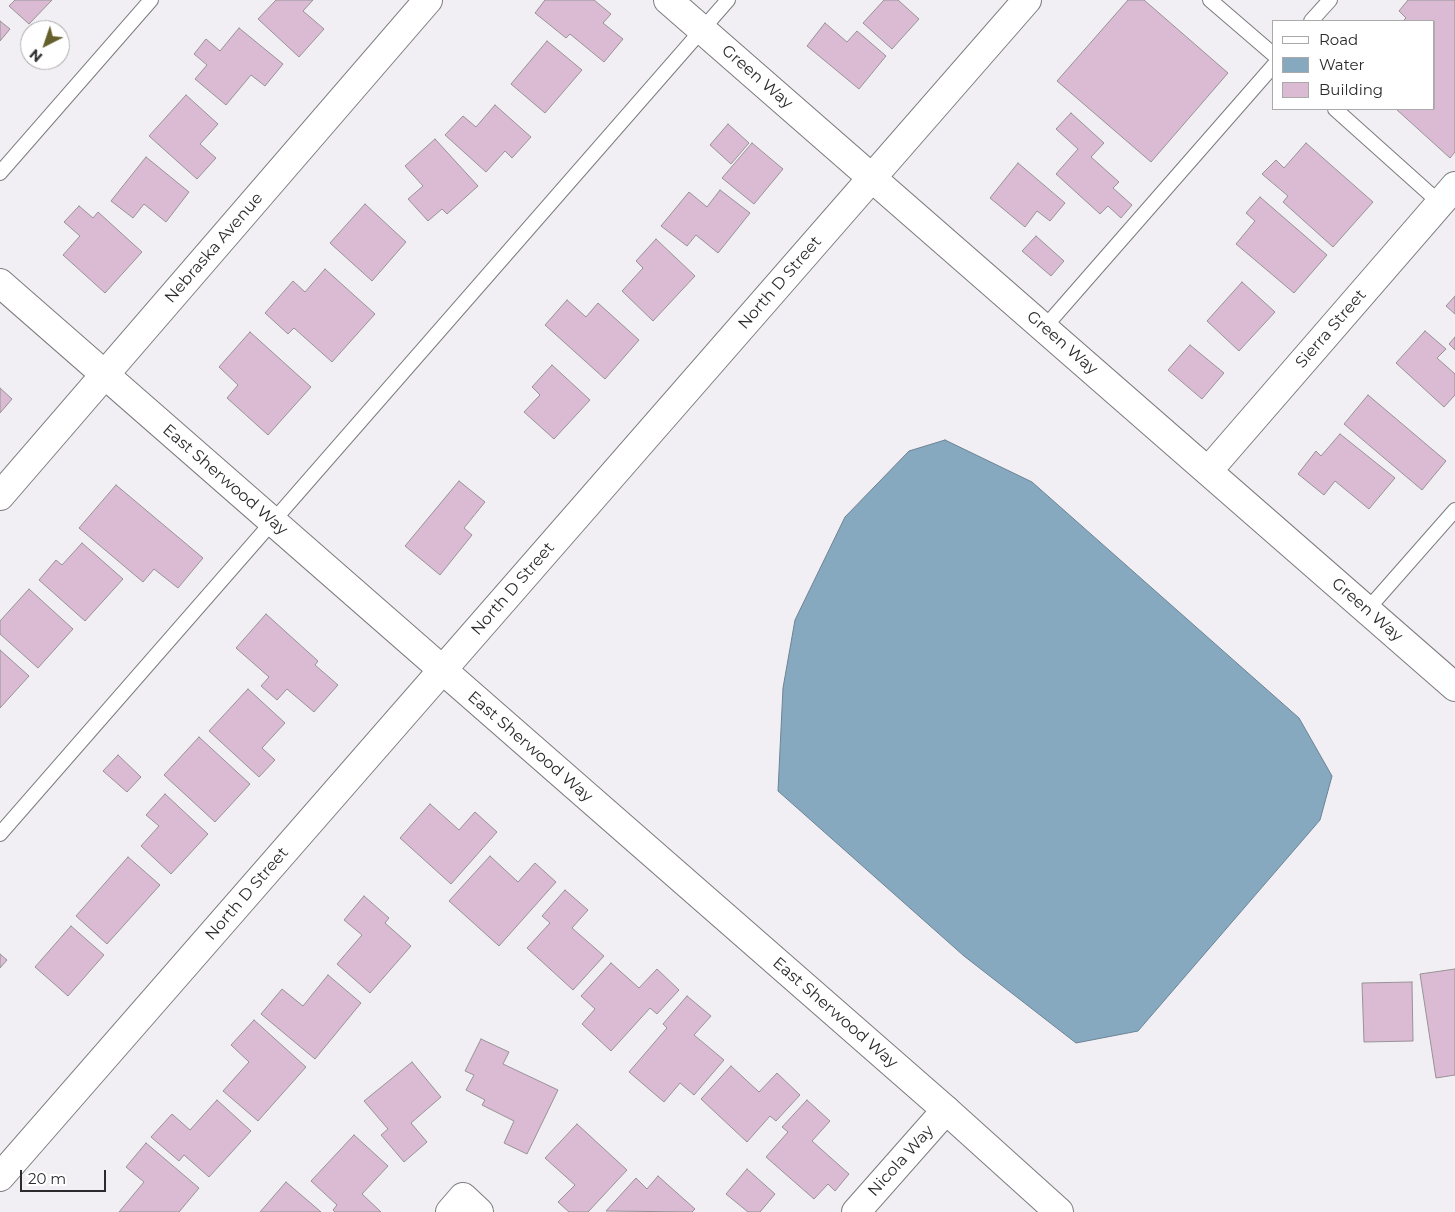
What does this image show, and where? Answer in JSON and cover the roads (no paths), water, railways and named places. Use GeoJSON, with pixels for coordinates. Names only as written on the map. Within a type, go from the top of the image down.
{"type":"FeatureCollection","features":[{"type":"Feature","properties":{"kind":"street","name":"Nebraska Avenue"},"geometry":{"type":"LineString","coordinates":[[0,496],[428,0]]}},
{"type":"Feature","properties":{"kind":"street","name":"Green Way"},"geometry":{"type":"LineString","coordinates":[[668,0],[1455,687]]}},
{"type":"Feature","properties":{"kind":"street","name":"North D Street"},"geometry":{"type":"LineString","coordinates":[[1,1175],[1027,0]]}},
{"type":"Feature","properties":{"kind":"street","name":"Sierra Street"},"geometry":{"type":"LineString","coordinates":[[1208,471],[1448,195]]}},
{"type":"Feature","properties":{"kind":"street","name":"East Sherwood Way"},"geometry":{"type":"LineString","coordinates":[[0,284],[946,1110],[1059,1212]]}},
{"type":"Feature","properties":{"kind":"street","name":"Nicola Way"},"geometry":{"type":"LineString","coordinates":[[856,1212],[946,1110]]}},
{"type":"Feature","properties":{"kind":"lane"},"geometry":{"type":"LineString","coordinates":[[0,173],[151,0]]}},
{"type":"Feature","properties":{"kind":"lane"},"geometry":{"type":"LineString","coordinates":[[0,834],[728,0]]}},
{"type":"Feature","properties":{"kind":"lane"},"geometry":{"type":"LineString","coordinates":[[1210,0],[1272,53]]}},
{"type":"Feature","properties":{"kind":"lane"},"geometry":{"type":"LineString","coordinates":[[1312,20],[1330,0]]}},
{"type":"Feature","properties":{"kind":"lane"},"geometry":{"type":"LineString","coordinates":[[1044,328],[1272,66]]}},
{"type":"Feature","properties":{"kind":"lane"},"geometry":{"type":"LineString","coordinates":[[1336,110],[1448,195]]}},
{"type":"Feature","properties":{"kind":"lane"},"geometry":{"type":"LineString","coordinates":[[1367,610],[1455,510]]}},
{"type":"Feature","properties":{"kind":"water"},"geometry":{"type":"Polygon","coordinates":[[[945,440],[1032,482],[1299,718],[1332,776],[1320,820],[1138,1031],[1076,1043],[964,956],[778,791],[783,688],[795,620],[845,517],[909,451],[945,440]]]}}]}
